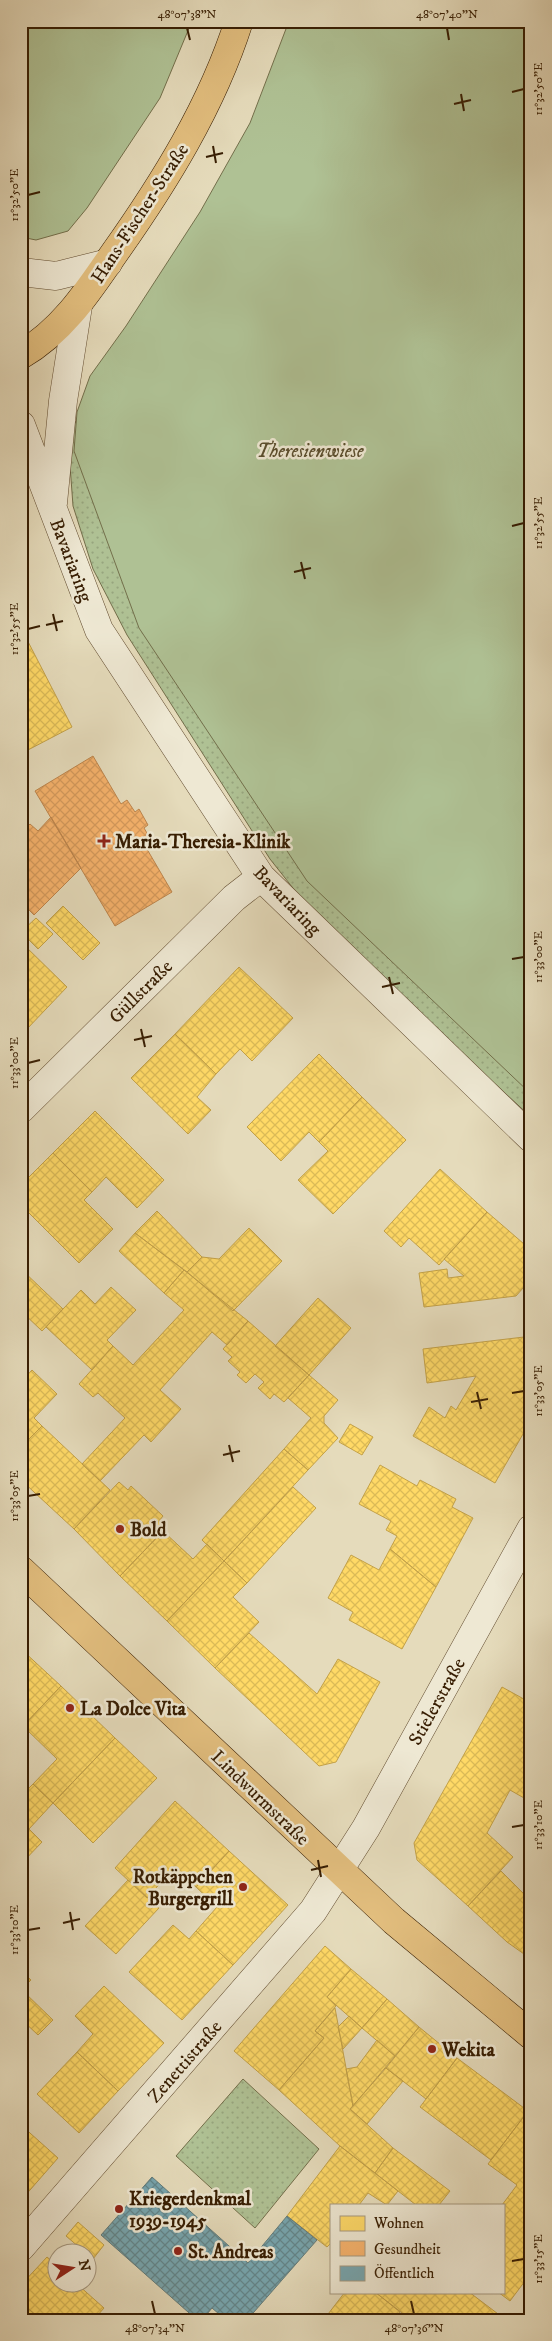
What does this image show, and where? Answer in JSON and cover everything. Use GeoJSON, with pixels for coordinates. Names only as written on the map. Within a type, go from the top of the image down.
{"type":"FeatureCollection","features":[{"type":"Feature","properties":{"kind":"main road","name":"Hans-Fischer-Straße"},"geometry":{"type":"LineString","coordinates":[[21,355],[53,332],[78,306],[150,203],[185,144],[211,90],[238,21]]}},
{"type":"Feature","properties":{"kind":"main road","name":"Lindwurmstraße"},"geometry":{"type":"LineString","coordinates":[[21,1570],[339,1871],[424,1948],[531,2036]]}},
{"type":"Feature","properties":{"kind":"street"},"geometry":{"type":"LineString","coordinates":[[21,272],[56,276],[108,263]]}},
{"type":"Feature","properties":{"kind":"street","name":"Bavariaring"},"geometry":{"type":"LineString","coordinates":[[52,509],[63,401],[78,306]]}},
{"type":"Feature","properties":{"kind":"street","name":"Bavariaring"},"geometry":{"type":"LineString","coordinates":[[21,426],[99,630],[261,877],[531,1138]]}},
{"type":"Feature","properties":{"kind":"street","name":"Güllstraße"},"geometry":{"type":"LineString","coordinates":[[24,1101],[234,898],[261,877]]}},
{"type":"Feature","properties":{"kind":"street","name":"Stielerstraße"},"geometry":{"type":"LineString","coordinates":[[339,1871],[366,1828],[531,1529]]}},
{"type":"Feature","properties":{"kind":"street","name":"Zenettistraße"},"geometry":{"type":"LineString","coordinates":[[21,2247],[313,1911],[339,1871]]}},
{"type":"Feature","properties":{"kind":"green space"},"geometry":{"type":"Polygon","coordinates":[[[21,21],[192,21],[160,98],[87,208],[68,231],[36,240],[21,237],[21,21]]]}},
{"type":"Feature","properties":{"kind":"green space","name":"Theresienwiese"},"geometry":{"type":"Polygon","coordinates":[[[289,21],[531,21],[531,1094],[307,881],[139,628],[74,451],[77,412],[90,376],[126,326],[200,212],[250,123],[289,21]]]}},
{"type":"Feature","properties":{"kind":"green space"},"geometry":{"type":"Polygon","coordinates":[[[94,391],[531,961],[531,1117],[400,997],[304,902],[270,859],[127,635],[93,569],[73,506],[70,465],[72,428],[94,391]]]}},
{"type":"Feature","properties":{"kind":"green space"},"geometry":{"type":"Polygon","coordinates":[[[243,2079],[319,2149],[255,2228],[176,2156],[243,2079]]]}},
{"type":"Feature","properties":{"kind":"building: Wohnen"},"geometry":{"type":"Polygon","coordinates":[[[21,628],[72,727],[26,751],[21,742],[21,628]]]}},
{"type":"Feature","properties":{"kind":"building: Wohnen"},"geometry":{"type":"Polygon","coordinates":[[[63,906],[100,943],[83,960],[46,923],[63,906]]]}},
{"type":"Feature","properties":{"kind":"building: Wohnen"},"geometry":{"type":"Polygon","coordinates":[[[36,918],[53,934],[38,949],[21,932],[36,918]]]}},
{"type":"Feature","properties":{"kind":"building: Wohnen"},"geometry":{"type":"Polygon","coordinates":[[[21,942],[67,987],[26,1030],[21,1026],[21,942]]]}},
{"type":"Feature","properties":{"kind":"building: Wohnen"},"geometry":{"type":"Polygon","coordinates":[[[239,967],[293,1018],[252,1061],[240,1049],[216,1074],[175,1034],[239,967]]]}},
{"type":"Feature","properties":{"kind":"building: Wohnen"},"geometry":{"type":"Polygon","coordinates":[[[175,1034],[216,1074],[197,1097],[211,1110],[188,1134],[131,1078],[175,1034]]]}},
{"type":"Feature","properties":{"kind":"building: Wohnen"},"geometry":{"type":"Polygon","coordinates":[[[319,1054],[362,1097],[319,1142],[309,1132],[281,1161],[247,1127],[319,1054]]]}},
{"type":"Feature","properties":{"kind":"building: Wohnen"},"geometry":{"type":"Polygon","coordinates":[[[362,1097],[406,1140],[333,1214],[298,1180],[328,1151],[319,1142],[362,1097]]]}},
{"type":"Feature","properties":{"kind":"building: Wohnen"},"geometry":{"type":"Polygon","coordinates":[[[95,1111],[164,1180],[137,1208],[106,1177],[92,1192],[53,1153],[95,1111]]]}},
{"type":"Feature","properties":{"kind":"building: Wohnen"},"geometry":{"type":"Polygon","coordinates":[[[53,1153],[92,1192],[84,1200],[113,1229],[79,1263],[21,1205],[21,1185],[53,1153]]]}},
{"type":"Feature","properties":{"kind":"building: Wohnen"},"geometry":{"type":"Polygon","coordinates":[[[440,1169],[487,1212],[439,1265],[409,1238],[401,1247],[384,1231],[440,1169]]]}},
{"type":"Feature","properties":{"kind":"building: Wohnen"},"geometry":{"type":"Polygon","coordinates":[[[157,1211],[202,1257],[187,1272],[135,1233],[157,1211]]]}},
{"type":"Feature","properties":{"kind":"building: Wohnen"},"geometry":{"type":"Polygon","coordinates":[[[487,1212],[531,1250],[531,1279],[516,1296],[424,1307],[419,1273],[447,1269],[448,1278],[464,1276],[444,1259],[487,1212]]]}},
{"type":"Feature","properties":{"kind":"building: Wohnen"},"geometry":{"type":"Polygon","coordinates":[[[249,1228],[282,1261],[233,1311],[187,1272],[202,1257],[219,1259],[249,1228]]]}},
{"type":"Feature","properties":{"kind":"building: Wohnen"},"geometry":{"type":"Polygon","coordinates":[[[135,1233],[184,1270],[164,1293],[119,1251],[135,1233]]]}},
{"type":"Feature","properties":{"kind":"building: Wohnen"},"geometry":{"type":"Polygon","coordinates":[[[21,1269],[63,1309],[42,1331],[21,1311],[21,1269]]]}},
{"type":"Feature","properties":{"kind":"building: Wohnen"},"geometry":{"type":"Polygon","coordinates":[[[184,1270],[248,1321],[227,1345],[212,1332],[160,1390],[181,1409],[151,1442],[144,1435],[100,1481],[82,1464],[125,1418],[98,1393],[93,1397],[79,1384],[113,1346],[133,1365],[184,1310],[164,1293],[184,1270]]]}},
{"type":"Feature","properties":{"kind":"building: Wohnen"},"geometry":{"type":"Polygon","coordinates":[[[111,1287],[136,1310],[107,1340],[113,1346],[92,1370],[46,1327],[81,1290],[95,1304],[111,1287]]]}},
{"type":"Feature","properties":{"kind":"building: Wohnen"},"geometry":{"type":"Polygon","coordinates":[[[318,1298],[351,1328],[309,1375],[275,1346],[318,1298]]]}},
{"type":"Feature","properties":{"kind":"building: Wohnen"},"geometry":{"type":"Polygon","coordinates":[[[248,1321],[309,1375],[284,1402],[274,1394],[270,1399],[258,1388],[264,1382],[255,1374],[246,1383],[237,1375],[240,1372],[228,1361],[232,1357],[223,1349],[248,1321]]]}},
{"type":"Feature","properties":{"kind":"building: Wohnen"},"geometry":{"type":"Polygon","coordinates":[[[524,1337],[531,1342],[531,1420],[495,1483],[413,1436],[429,1407],[445,1418],[451,1406],[456,1410],[476,1376],[427,1383],[423,1349],[524,1337]]]}},
{"type":"Feature","properties":{"kind":"building: Wohnen"},"geometry":{"type":"Polygon","coordinates":[[[32,1370],[57,1394],[34,1418],[42,1426],[21,1447],[21,1382],[32,1370]]]}},
{"type":"Feature","properties":{"kind":"building: Wohnen"},"geometry":{"type":"Polygon","coordinates":[[[309,1375],[338,1400],[324,1416],[324,1423],[338,1438],[308,1470],[284,1449],[311,1418],[288,1398],[309,1375]]]}},
{"type":"Feature","properties":{"kind":"building: Wohnen"},"geometry":{"type":"Polygon","coordinates":[[[350,1424],[373,1437],[362,1455],[339,1442],[350,1424]]]}},
{"type":"Feature","properties":{"kind":"building: Wohnen"},"geometry":{"type":"Polygon","coordinates":[[[42,1426],[110,1490],[74,1529],[21,1480],[21,1447],[42,1426]]]}},
{"type":"Feature","properties":{"kind":"building: Wohnen"},"geometry":{"type":"Polygon","coordinates":[[[284,1449],[308,1470],[224,1561],[202,1540],[284,1449]]]}},
{"type":"Feature","properties":{"kind":"building: Wohnen"},"geometry":{"type":"Polygon","coordinates":[[[380,1465],[417,1486],[420,1480],[456,1499],[452,1507],[473,1518],[436,1587],[390,1549],[397,1536],[386,1530],[391,1521],[359,1504],[380,1465]]]}},
{"type":"Feature","properties":{"kind":"building: Wohnen","name":"Bold"},"geometry":{"type":"Polygon","coordinates":[[[119,1482],[128,1490],[131,1486],[163,1516],[159,1521],[166,1528],[120,1576],[74,1529],[119,1482]]]}},
{"type":"Feature","properties":{"kind":"building: Wohnen"},"geometry":{"type":"Polygon","coordinates":[[[293,1487],[316,1508],[247,1583],[224,1561],[293,1487]]]}},
{"type":"Feature","properties":{"kind":"building: Wohnen"},"geometry":{"type":"Polygon","coordinates":[[[163,1531],[193,1559],[207,1544],[224,1561],[167,1621],[120,1576],[163,1531]]]}},
{"type":"Feature","properties":{"kind":"building: Wohnen"},"geometry":{"type":"Polygon","coordinates":[[[390,1549],[436,1587],[402,1649],[349,1620],[353,1612],[328,1598],[351,1555],[379,1570],[390,1549]]]}},
{"type":"Feature","properties":{"kind":"building: Wohnen"},"geometry":{"type":"Polygon","coordinates":[[[224,1561],[247,1583],[233,1597],[259,1622],[215,1668],[167,1621],[224,1561]]]}},
{"type":"Feature","properties":{"kind":"building: Wohnen"},"geometry":{"type":"Polygon","coordinates":[[[249,1633],[317,1694],[338,1659],[380,1682],[336,1762],[319,1766],[215,1668],[249,1633]]]}},
{"type":"Feature","properties":{"kind":"building: Wohnen"},"geometry":{"type":"Polygon","coordinates":[[[21,1649],[61,1686],[27,1722],[21,1716],[21,1649]]]}},
{"type":"Feature","properties":{"kind":"building: Wohnen"},"geometry":{"type":"Polygon","coordinates":[[[61,1686],[115,1738],[53,1803],[33,1784],[57,1759],[23,1726],[61,1686]]]}},
{"type":"Feature","properties":{"kind":"building: Wohnen"},"geometry":{"type":"Polygon","coordinates":[[[502,1687],[531,1703],[531,1802],[510,1790],[487,1833],[513,1857],[468,1906],[417,1860],[414,1843],[502,1687]]]}},
{"type":"Feature","properties":{"kind":"building: Wohnen"},"geometry":{"type":"Polygon","coordinates":[[[115,1738],[157,1778],[93,1843],[53,1803],[115,1738]]]}},
{"type":"Feature","properties":{"kind":"building: Wohnen"},"geometry":{"type":"Polygon","coordinates":[[[33,1784],[53,1803],[29,1829],[42,1842],[21,1864],[21,1796],[33,1784]]]}},
{"type":"Feature","properties":{"kind":"building: Wohnen"},"geometry":{"type":"Polygon","coordinates":[[[175,1801],[229,1851],[196,1887],[174,1868],[147,1898],[115,1868],[175,1801]]]}},
{"type":"Feature","properties":{"kind":"building: Wohnen"},"geometry":{"type":"Polygon","coordinates":[[[229,1851],[288,1905],[233,1965],[196,1931],[217,1907],[196,1887],[229,1851]]]}},
{"type":"Feature","properties":{"kind":"building: Wohnen"},"geometry":{"type":"Polygon","coordinates":[[[501,1871],[531,1901],[531,1959],[507,1942],[468,1906],[501,1871]]]}},
{"type":"Feature","properties":{"kind":"building: Wohnen"},"geometry":{"type":"Polygon","coordinates":[[[128,1880],[159,1908],[116,1954],[85,1926],[128,1880]]]}},
{"type":"Feature","properties":{"kind":"building: Wohnen"},"geometry":{"type":"Polygon","coordinates":[[[173,1925],[189,1939],[196,1931],[233,1965],[182,2020],[129,1972],[173,1925]]]}},
{"type":"Feature","properties":{"kind":"building: Wohnen"},"geometry":{"type":"Polygon","coordinates":[[[325,1946],[351,1969],[327,1997],[336,2006],[315,2031],[324,2038],[279,2090],[234,2051],[325,1946]]]}},
{"type":"Feature","properties":{"kind":"building: Wohnen"},"geometry":{"type":"Polygon","coordinates":[[[351,1969],[387,1999],[362,2028],[327,1997],[351,1969]]]}},
{"type":"Feature","properties":{"kind":"building: Wohnen"},"geometry":{"type":"Polygon","coordinates":[[[21,1970],[31,1980],[21,1990],[21,1970]]]}},
{"type":"Feature","properties":{"kind":"building: Wohnen"},"geometry":{"type":"Polygon","coordinates":[[[104,1986],[164,2043],[118,2091],[77,2052],[93,2034],[75,2016],[104,1986]]]}},
{"type":"Feature","properties":{"kind":"building: Wohnen"},"geometry":{"type":"Polygon","coordinates":[[[22,1990],[53,2020],[38,2035],[21,2019],[22,1990]]]}},
{"type":"Feature","properties":{"kind":"building: Wohnen"},"geometry":{"type":"Polygon","coordinates":[[[387,1999],[419,2027],[395,2056],[362,2028],[387,1999]]]}},
{"type":"Feature","properties":{"kind":"building: Wohnen"},"geometry":{"type":"Polygon","coordinates":[[[335,2008],[353,2106],[350,2109],[393,2148],[375,2173],[340,2146],[279,2090],[324,2038],[315,2031],[335,2008]]]}},
{"type":"Feature","properties":{"kind":"building: Wohnen"},"geometry":{"type":"Polygon","coordinates":[[[349,2016],[362,2028],[343,2049],[338,2027],[349,2016]]]}},
{"type":"Feature","properties":{"kind":"building: Wohnen"},"geometry":{"type":"Polygon","coordinates":[[[419,2027],[457,2058],[426,2099],[386,2068],[419,2027]]]}},
{"type":"Feature","properties":{"kind":"building: Wohnen"},"geometry":{"type":"Polygon","coordinates":[[[377,2040],[395,2056],[353,2106],[346,2069],[357,2067],[377,2040]]]}},
{"type":"Feature","properties":{"kind":"building: Wohnen"},"geometry":{"type":"Polygon","coordinates":[[[77,2052],[118,2091],[79,2133],[37,2094],[77,2052]]]}},
{"type":"Feature","properties":{"kind":"building: Wohnen"},"geometry":{"type":"Polygon","coordinates":[[[457,2058],[528,2111],[491,2160],[420,2107],[457,2058]]]}},
{"type":"Feature","properties":{"kind":"building: Wohnen"},"geometry":{"type":"Polygon","coordinates":[[[386,2068],[403,2081],[367,2124],[350,2109],[386,2068]]]}},
{"type":"Feature","properties":{"kind":"building: Wohnen"},"geometry":{"type":"Polygon","coordinates":[[[528,2111],[531,2113],[531,2273],[510,2301],[501,2294],[504,2294],[503,2204],[517,2185],[488,2164],[528,2111]]]}},
{"type":"Feature","properties":{"kind":"building: Wohnen"},"geometry":{"type":"Polygon","coordinates":[[[21,2125],[58,2158],[23,2198],[21,2196],[21,2125]]]}},
{"type":"Feature","properties":{"kind":"building: Wohnen"},"geometry":{"type":"Polygon","coordinates":[[[340,2146],[398,2191],[388,2204],[368,2193],[360,2204],[330,2204],[330,2244],[327,2247],[287,2216],[340,2146]]]}},
{"type":"Feature","properties":{"kind":"building: Wohnen"},"geometry":{"type":"Polygon","coordinates":[[[393,2148],[450,2191],[440,2204],[415,2204],[375,2173],[393,2148]]]}},
{"type":"Feature","properties":{"kind":"building: Wohnen"},"geometry":{"type":"Polygon","coordinates":[[[78,2222],[104,2245],[98,2253],[98,2244],[75,2244],[66,2236],[78,2222]]]}},
{"type":"Feature","properties":{"kind":"building: Wohnen"},"geometry":{"type":"Polygon","coordinates":[[[47,2257],[48,2294],[88,2294],[104,2308],[97,2316],[101,2320],[41,2320],[21,2302],[21,2285],[47,2257]]]}},
{"type":"Feature","properties":{"kind":"building: Wohnen"},"geometry":{"type":"Polygon","coordinates":[[[343,2294],[378,2294],[400,2312],[394,2320],[327,2320],[325,2318],[343,2294]]]}},
{"type":"Feature","properties":{"kind":"building: Wohnen"},"geometry":{"type":"Polygon","coordinates":[[[378,2294],[472,2294],[506,2320],[411,2320],[378,2294]]]}},
{"type":"Feature","properties":{"kind":"building: Wohnen"},"geometry":{"type":"Polygon","coordinates":[[[21,2302],[41,2320],[21,2320],[21,2302]]]}},
{"type":"Feature","properties":{"kind":"building: Gesundheit"},"geometry":{"type":"Polygon","coordinates":[[[93,756],[121,804],[127,800],[135,812],[139,809],[148,825],[144,828],[151,840],[144,844],[172,892],[115,926],[35,791],[93,756]]]}},
{"type":"Feature","properties":{"kind":"building: Gesundheit"},"geometry":{"type":"Polygon","coordinates":[[[51,817],[81,868],[34,915],[23,904],[21,906],[21,833],[30,824],[38,831],[51,817]]]}},
{"type":"Feature","properties":{"kind":"building: Öffentlich","name":"St. Andreas"},"geometry":{"type":"Polygon","coordinates":[[[152,2177],[248,2263],[287,2216],[317,2240],[247,2320],[226,2320],[212,2308],[202,2320],[197,2320],[101,2235],[152,2177]]]}},
{"type":"Feature","properties":{"kind":"place","name":"Maria-Theresia-Klinik"},"geometry":{"type":"Point","coordinates":[104,841]}},
{"type":"Feature","properties":{"kind":"place","name":"Bold"},"geometry":{"type":"Point","coordinates":[120,1529]}},
{"type":"Feature","properties":{"kind":"place","name":"La Dolce Vita"},"geometry":{"type":"Point","coordinates":[70,1708]}},
{"type":"Feature","properties":{"kind":"place","name":"Rotkäppchen Burgergrill"},"geometry":{"type":"Point","coordinates":[243,1887]}},
{"type":"Feature","properties":{"kind":"place","name":"Wekita"},"geometry":{"type":"Point","coordinates":[432,2049]}},
{"type":"Feature","properties":{"kind":"place","name":"Kriegerdenkmal 1939-1945"},"geometry":{"type":"Point","coordinates":[119,2209]}},
{"type":"Feature","properties":{"kind":"place","name":"St. Andreas"},"geometry":{"type":"Point","coordinates":[178,2251]}}]}
